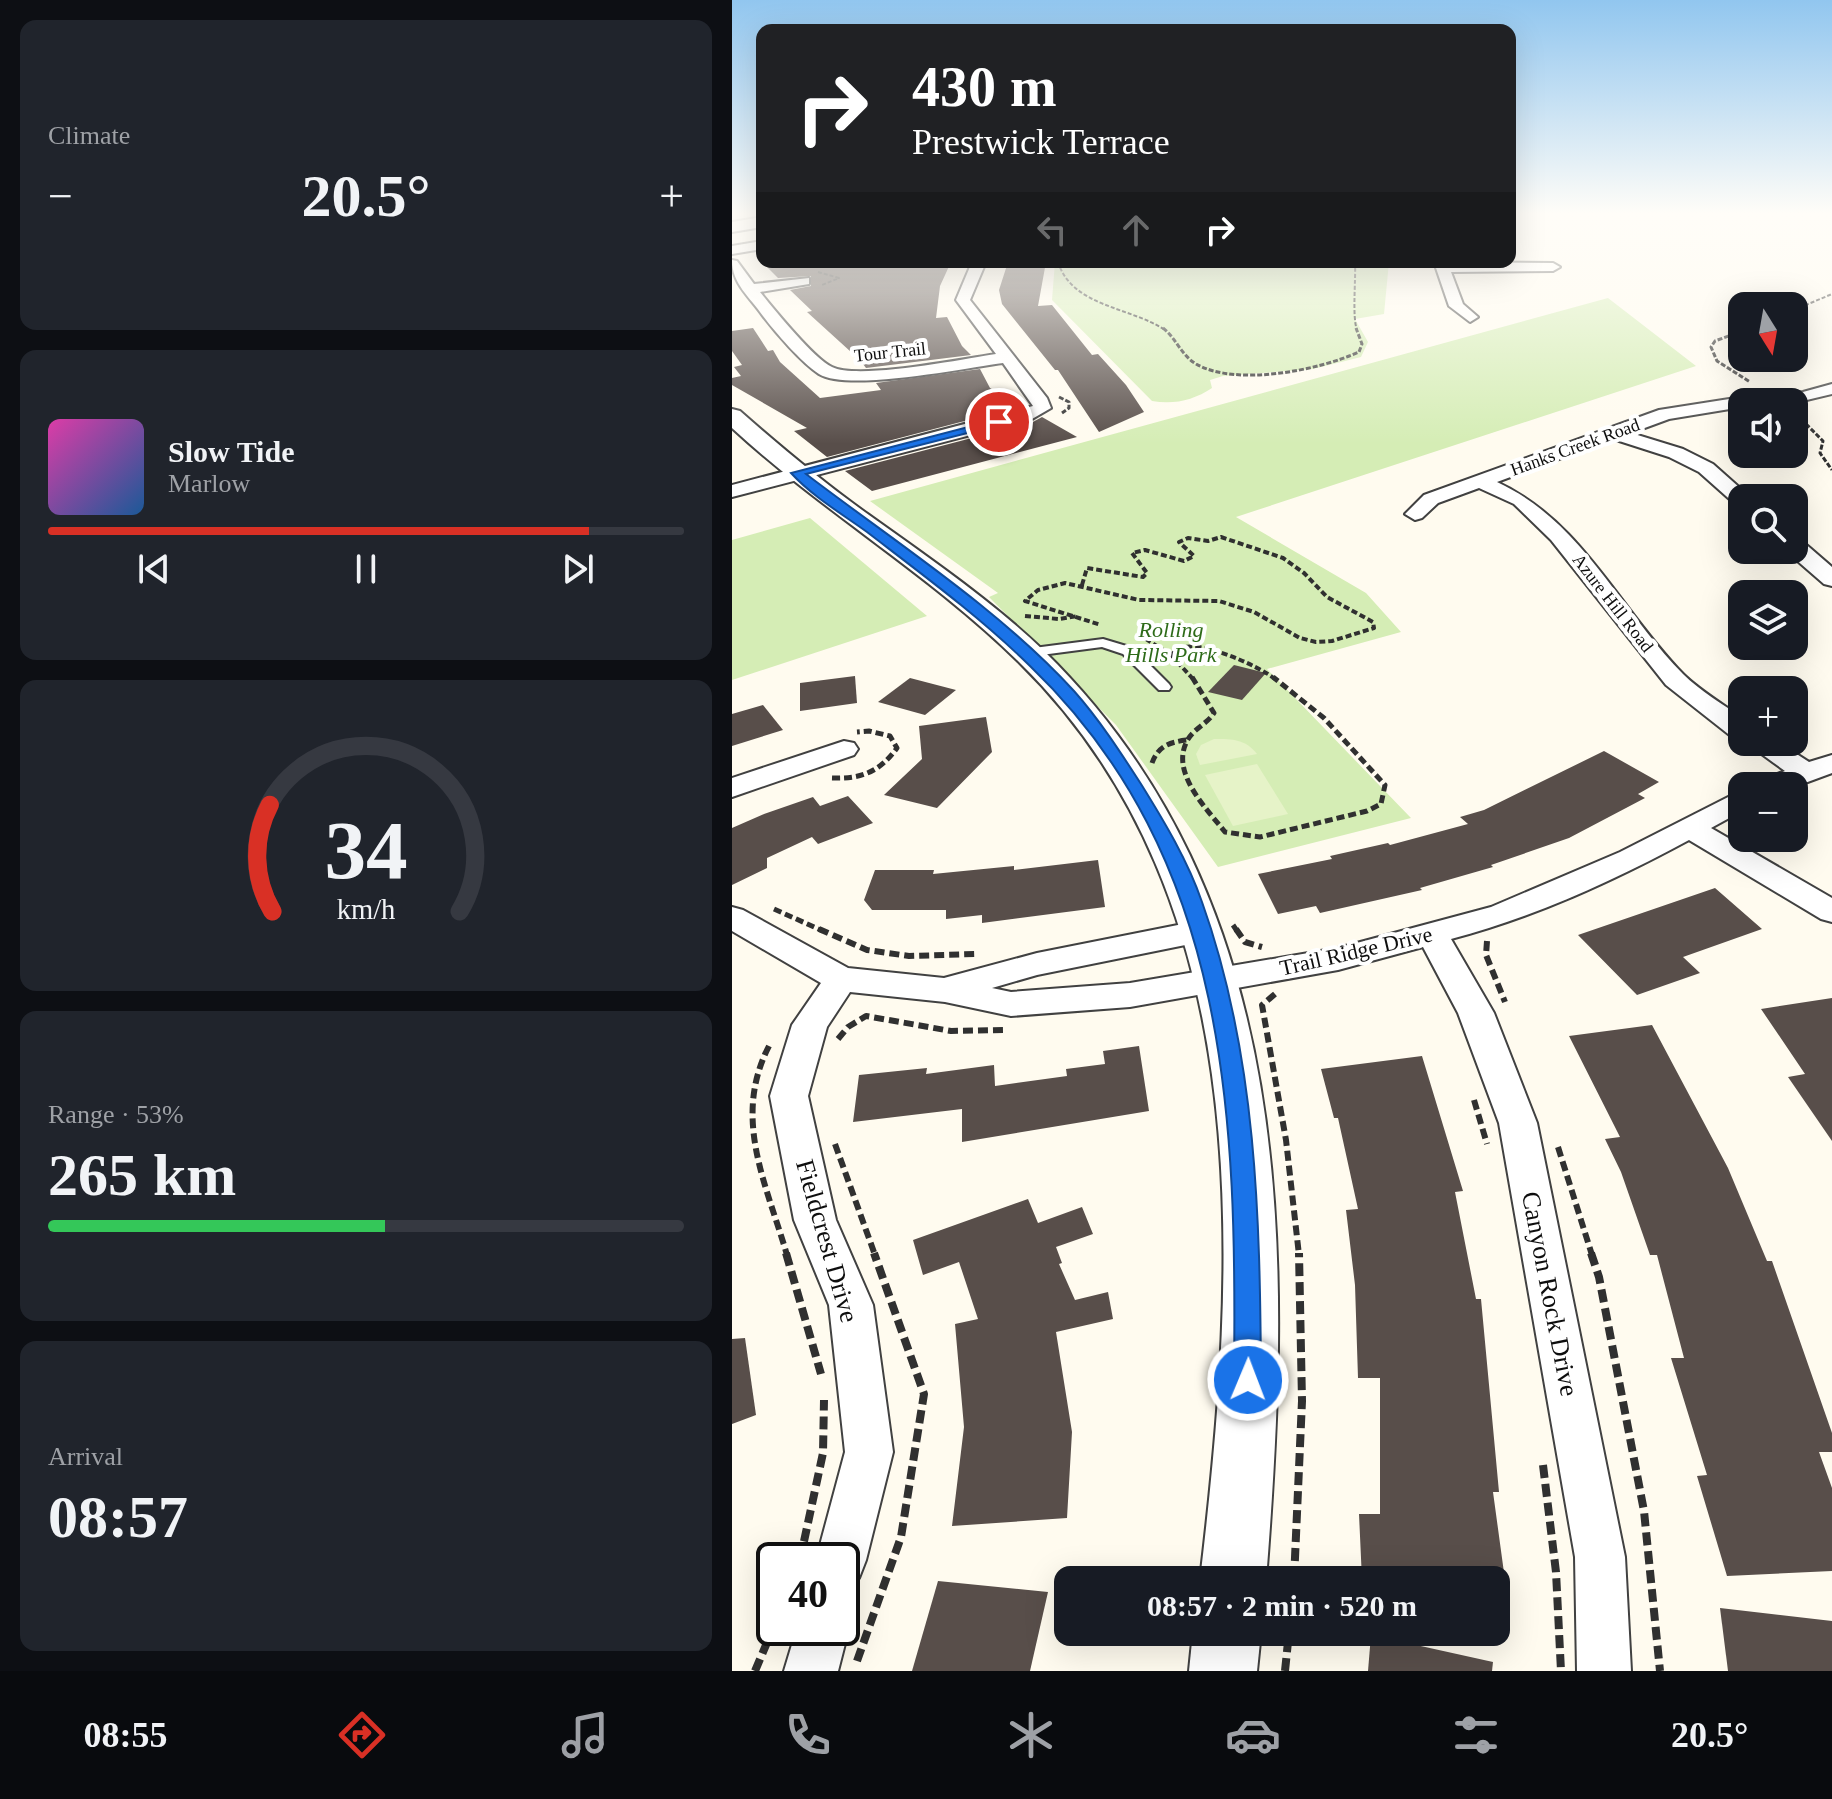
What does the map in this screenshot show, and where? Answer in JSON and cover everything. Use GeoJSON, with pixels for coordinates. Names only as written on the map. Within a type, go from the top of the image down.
{"type":"FeatureCollection","features":[{"type":"Feature","properties":{"kind":"street","name":"Tour Trail"},"geometry":{"type":"LineString","coordinates":[[748,289],[777,324],[826,371],[838,376],[857,377],[1006,358]]}},
{"type":"Feature","properties":{"kind":"street"},"geometry":{"type":"LineString","coordinates":[[732,491],[1026,415],[1042,408],[1041,402],[963,300],[968,289]]}},
{"type":"Feature","properties":{"kind":"street"},"geometry":{"type":"LineString","coordinates":[[1450,289],[1456,306],[1470,317]]}},
{"type":"Feature","properties":{"kind":"street","name":"Hanks Creek Road"},"geometry":{"type":"LineString","coordinates":[[1808,396],[1832,389]]}},
{"type":"Feature","properties":{"kind":"street"},"geometry":{"type":"LineString","coordinates":[[1808,399],[1829,409]]}},
{"type":"Feature","properties":{"kind":"street","name":"Hanks Creek Road"},"geometry":{"type":"LineString","coordinates":[[1415,514],[1431,499],[1665,414],[1728,404]]}},
{"type":"Feature","properties":{"kind":"street"},"geometry":{"type":"LineString","coordinates":[[732,416],[797,473],[962,599],[1026,653],[1069,695],[1115,757],[1155,822],[1217,945],[1236,1091],[1248,1233],[1247,1411],[1234,1566]]}},
{"type":"Feature","properties":{"kind":"street"},"geometry":{"type":"LineString","coordinates":[[1613,433],[1676,453],[1706,468],[1728,488]]}},
{"type":"Feature","properties":{"kind":"street","name":"Azure Hill Road"},"geometry":{"type":"LineString","coordinates":[[1480,481],[1521,500],[1559,535],[1675,680],[1728,720]]}},
{"type":"Feature","properties":{"kind":"street"},"geometry":{"type":"LineString","coordinates":[[1808,558],[1832,579]]}},
{"type":"Feature","properties":{"kind":"street"},"geometry":{"type":"LineString","coordinates":[[732,788],[844,749]]}},
{"type":"Feature","properties":{"kind":"street"},"geometry":{"type":"LineString","coordinates":[[1780,756],[1805,772],[1832,763]]}},
{"type":"Feature","properties":{"kind":"street","name":"Trail Ridge Drive"},"geometry":{"type":"LineString","coordinates":[[945,990],[1037,964],[1217,945],[1338,959],[1502,915],[1631,859],[1728,806]]}},
{"type":"Feature","properties":{"kind":"street"},"geometry":{"type":"LineString","coordinates":[[1689,827],[1832,912]]}},
{"type":"Feature","properties":{"kind":"street","name":"Trail Ridge Drive"},"geometry":{"type":"LineString","coordinates":[[732,917],[841,979],[945,990],[1011,1004],[1130,995],[1217,945]]}},
{"type":"Feature","properties":{"kind":"street","name":"Canyon Rock Drive"},"geometry":{"type":"LineString","coordinates":[[1432,934],[1476,1013],[1518,1123],[1600,1557],[1604,1671]]}},
{"type":"Feature","properties":{"kind":"street","name":"Fieldcrest Drive"},"geometry":{"type":"LineString","coordinates":[[841,979],[810,1025],[789,1096],[815,1220],[851,1305],[869,1452],[846,1542]]}},
{"type":"Feature","properties":{"kind":"street"},"geometry":{"type":"LineString","coordinates":[[811,1671],[818,1646]]}},
{"type":"Feature","properties":{"kind":"street"},"geometry":{"type":"LineString","coordinates":[[1223,1671],[1226,1646]]}},
{"type":"Feature","properties":{"kind":"lane"},"geometry":{"type":"LineString","coordinates":[[1026,653],[1103,643],[1128,651],[1164,687]]}},
{"type":"Feature","properties":{"kind":"path"},"geometry":{"type":"LineString","coordinates":[[1075,289],[1164,328],[1180,352],[1194,364],[1210,369],[1265,372],[1329,364],[1359,352],[1362,344],[1354,321],[1356,289]]}},
{"type":"Feature","properties":{"kind":"path"},"geometry":{"type":"LineString","coordinates":[[1808,304],[1832,294]]}},
{"type":"Feature","properties":{"kind":"path"},"geometry":{"type":"LineString","coordinates":[[1728,336],[1715,341],[1711,347],[1717,361],[1728,368]]}},
{"type":"Feature","properties":{"kind":"path"},"geometry":{"type":"LineString","coordinates":[[1735,372],[1746,379]]}},
{"type":"Feature","properties":{"kind":"path"},"geometry":{"type":"LineString","coordinates":[[1052,396],[1069,402],[1069,408],[1059,414]]}},
{"type":"Feature","properties":{"kind":"path"},"geometry":{"type":"LineString","coordinates":[[1808,424],[1823,441],[1820,453],[1832,470]]}},
{"type":"Feature","properties":{"kind":"path"},"geometry":{"type":"LineString","coordinates":[[1079,615],[1040,608],[1025,601],[1037,588],[1059,584],[1082,585],[1139,600],[1179,597],[1229,603],[1267,618],[1307,641],[1334,639],[1374,628],[1373,622],[1327,597],[1304,573],[1283,558],[1221,537],[1208,541],[1188,538],[1179,542],[1194,556],[1184,561],[1145,550],[1132,553],[1147,573],[1143,577],[1087,568],[1082,585]]}},
{"type":"Feature","properties":{"kind":"path"},"geometry":{"type":"LineString","coordinates":[[1159,774],[1152,762],[1156,751],[1169,742],[1187,740],[1208,724],[1214,713],[1207,695],[1171,655],[1182,647],[1205,647],[1266,671],[1324,718],[1385,785],[1381,804],[1367,811],[1260,837],[1225,832],[1185,775],[1182,754],[1187,740]]}},
{"type":"Feature","properties":{"kind":"path"},"geometry":{"type":"LineString","coordinates":[[843,778],[871,776],[887,763]]}},
{"type":"Feature","properties":{"kind":"path"},"geometry":{"type":"LineString","coordinates":[[773,909],[867,950],[909,956],[985,954]]}},
{"type":"Feature","properties":{"kind":"path"},"geometry":{"type":"LineString","coordinates":[[1217,945],[1245,942],[1270,949]]}},
{"type":"Feature","properties":{"kind":"path"},"geometry":{"type":"LineString","coordinates":[[1485,942],[1486,955],[1508,1009]]}},
{"type":"Feature","properties":{"kind":"path"},"geometry":{"type":"LineString","coordinates":[[866,1016],[951,1031]]}},
{"type":"Feature","properties":{"kind":"path"},"geometry":{"type":"LineString","coordinates":[[777,1033],[761,1061],[750,1098],[750,1128],[824,1384],[823,1453],[804,1542]]}},
{"type":"Feature","properties":{"kind":"path"},"geometry":{"type":"LineString","coordinates":[[1470,1089],[1488,1147]]}},
{"type":"Feature","properties":{"kind":"path"},"geometry":{"type":"LineString","coordinates":[[1554,1134],[1599,1277],[1644,1511],[1660,1671]]}},
{"type":"Feature","properties":{"kind":"path"},"geometry":{"type":"LineString","coordinates":[[1541,1450],[1556,1572],[1561,1671]]}},
{"type":"Feature","properties":{"kind":"path"},"geometry":{"type":"LineString","coordinates":[[755,1671],[766,1646]]}},
{"type":"Feature","properties":{"kind":"path"},"geometry":{"type":"LineString","coordinates":[[1285,1671],[1288,1646]]}},
{"type":"Feature","properties":{"kind":"green space"},"geometry":{"type":"Polygon","coordinates":[[[1053,289],[1386,289],[1384,314],[1355,319],[1368,342],[1361,357],[1313,369],[1223,376],[1210,380],[1212,388],[1198,396],[1168,402],[1152,401],[1052,300],[1053,289]]]}},
{"type":"Feature","properties":{"kind":"green space","name":"Rolling Hills Park"},"geometry":{"type":"Polygon","coordinates":[[[1608,298],[1696,366],[1236,517],[1366,593],[1401,632],[1267,669],[1411,818],[1218,867],[1116,725],[989,597],[998,593],[870,501],[1608,298]]]}},
{"type":"Feature","properties":{"kind":"green space"},"geometry":{"type":"Polygon","coordinates":[[[810,518],[927,616],[732,680],[732,540],[810,518]]]}},
{"type":"Feature","properties":{"kind":"green space"},"geometry":{"type":"Polygon","coordinates":[[[1214,739],[1238,741],[1257,754],[1200,765],[1196,754],[1201,745],[1214,739]]]}},
{"type":"Feature","properties":{"kind":"green space"},"geometry":{"type":"Polygon","coordinates":[[[1257,764],[1288,814],[1233,826],[1205,775],[1257,764]]]}},
{"type":"Feature","properties":{"kind":"building"},"geometry":{"type":"Polygon","coordinates":[[[940,289],[936,318],[947,317],[962,346],[971,355],[866,368],[854,352],[807,312],[812,311],[790,290],[940,289]]]}},
{"type":"Feature","properties":{"kind":"building"},"geometry":{"type":"Polygon","coordinates":[[[1041,289],[1038,306],[1052,305],[1092,355],[1098,354],[1126,385],[1144,412],[1099,432],[1058,370],[1002,304],[999,290],[1041,289]]]}},
{"type":"Feature","properties":{"kind":"building"},"geometry":{"type":"Polygon","coordinates":[[[753,328],[768,351],[773,350],[780,362],[820,398],[881,390],[876,383],[980,369],[990,388],[1022,406],[827,457],[794,431],[807,428],[732,385],[732,378],[741,376],[734,367],[742,365],[732,351],[732,331],[753,328]]]}},
{"type":"Feature","properties":{"kind":"building"},"geometry":{"type":"Polygon","coordinates":[[[1042,417],[1077,437],[872,491],[845,471],[1033,422],[1042,417]]]}},
{"type":"Feature","properties":{"kind":"building"},"geometry":{"type":"Polygon","coordinates":[[[1234,665],[1266,673],[1242,700],[1208,692],[1234,665]]]}},
{"type":"Feature","properties":{"kind":"building"},"geometry":{"type":"Polygon","coordinates":[[[855,676],[857,703],[800,711],[800,683],[855,676]]]}},
{"type":"Feature","properties":{"kind":"building"},"geometry":{"type":"Polygon","coordinates":[[[910,678],[956,690],[925,715],[878,702],[910,678]]]}},
{"type":"Feature","properties":{"kind":"building"},"geometry":{"type":"Polygon","coordinates":[[[763,705],[783,730],[732,746],[732,714],[763,705]]]}},
{"type":"Feature","properties":{"kind":"building"},"geometry":{"type":"Polygon","coordinates":[[[986,717],[992,752],[937,808],[884,795],[922,759],[919,726],[986,717]]]}},
{"type":"Feature","properties":{"kind":"building"},"geometry":{"type":"Polygon","coordinates":[[[1604,751],[1659,782],[1638,794],[1645,798],[1569,838],[1491,865],[1493,867],[1420,888],[1422,890],[1320,913],[1316,906],[1278,914],[1258,874],[1332,859],[1330,856],[1390,845],[1468,824],[1460,817],[1484,810],[1604,751]]]}},
{"type":"Feature","properties":{"kind":"building"},"geometry":{"type":"Polygon","coordinates":[[[848,796],[873,823],[818,844],[812,837],[767,858],[767,868],[732,885],[732,828],[813,797],[820,806],[848,796]]]}},
{"type":"Feature","properties":{"kind":"building"},"geometry":{"type":"Polygon","coordinates":[[[1098,860],[1105,907],[982,923],[982,915],[946,919],[946,910],[872,910],[864,900],[875,870],[934,870],[933,874],[1014,866],[1014,870],[1098,860]]]}},
{"type":"Feature","properties":{"kind":"building"},"geometry":{"type":"Polygon","coordinates":[[[1715,888],[1762,929],[1683,957],[1700,973],[1637,995],[1578,935],[1715,888]]]}},
{"type":"Feature","properties":{"kind":"building"},"geometry":{"type":"Polygon","coordinates":[[[1832,998],[1832,1141],[1788,1077],[1805,1074],[1761,1009],[1832,998]]]}},
{"type":"Feature","properties":{"kind":"building"},"geometry":{"type":"Polygon","coordinates":[[[1652,1025],[1728,1168],[1767,1261],[1772,1261],[1832,1433],[1832,1452],[1819,1452],[1832,1488],[1832,1571],[1727,1576],[1697,1476],[1707,1475],[1671,1358],[1684,1358],[1657,1255],[1650,1255],[1621,1172],[1605,1139],[1620,1137],[1569,1036],[1652,1025]]]}},
{"type":"Feature","properties":{"kind":"building"},"geometry":{"type":"Polygon","coordinates":[[[1139,1046],[1149,1111],[962,1142],[962,1109],[853,1122],[859,1075],[927,1068],[926,1074],[994,1065],[995,1086],[1067,1076],[1066,1069],[1105,1064],[1103,1051],[1139,1046]]]}},
{"type":"Feature","properties":{"kind":"building"},"geometry":{"type":"Polygon","coordinates":[[[1422,1056],[1463,1191],[1455,1192],[1476,1299],[1481,1299],[1499,1492],[1493,1492],[1503,1566],[1361,1566],[1359,1514],[1380,1514],[1380,1378],[1358,1378],[1355,1285],[1346,1210],[1358,1209],[1338,1118],[1334,1118],[1321,1069],[1422,1056]]]}},
{"type":"Feature","properties":{"kind":"building"},"geometry":{"type":"Polygon","coordinates":[[[1028,1199],[1038,1223],[1082,1207],[1093,1234],[1056,1247],[1062,1263],[1059,1264],[1075,1300],[1108,1292],[1113,1319],[1056,1332],[1072,1432],[1067,1518],[952,1526],[964,1427],[955,1324],[978,1319],[959,1262],[923,1275],[913,1240],[1028,1199]]]}},
{"type":"Feature","properties":{"kind":"building"},"geometry":{"type":"Polygon","coordinates":[[[745,1338],[756,1415],[732,1424],[732,1339],[745,1338]]]}},
{"type":"Feature","properties":{"kind":"building"},"geometry":{"type":"Polygon","coordinates":[[[938,1581],[1048,1592],[1030,1671],[912,1671],[938,1581]]]}},
{"type":"Feature","properties":{"kind":"building"},"geometry":{"type":"Polygon","coordinates":[[[1720,1608],[1832,1621],[1832,1671],[1728,1671],[1720,1608]]]}},
{"type":"Feature","properties":{"kind":"building"},"geometry":{"type":"Polygon","coordinates":[[[1370,1646],[1421,1646],[1493,1662],[1492,1671],[1368,1671],[1370,1646]]]}},
{"type":"Feature","properties":{"kind":"route"},"geometry":{"type":"LineString","coordinates":[[999,422],[797,473],[990,621],[1069,695],[1115,757],[1155,822],[1192,899],[1217,980],[1227,1031],[1239,1114],[1248,1233],[1248,1380]]}}]}
